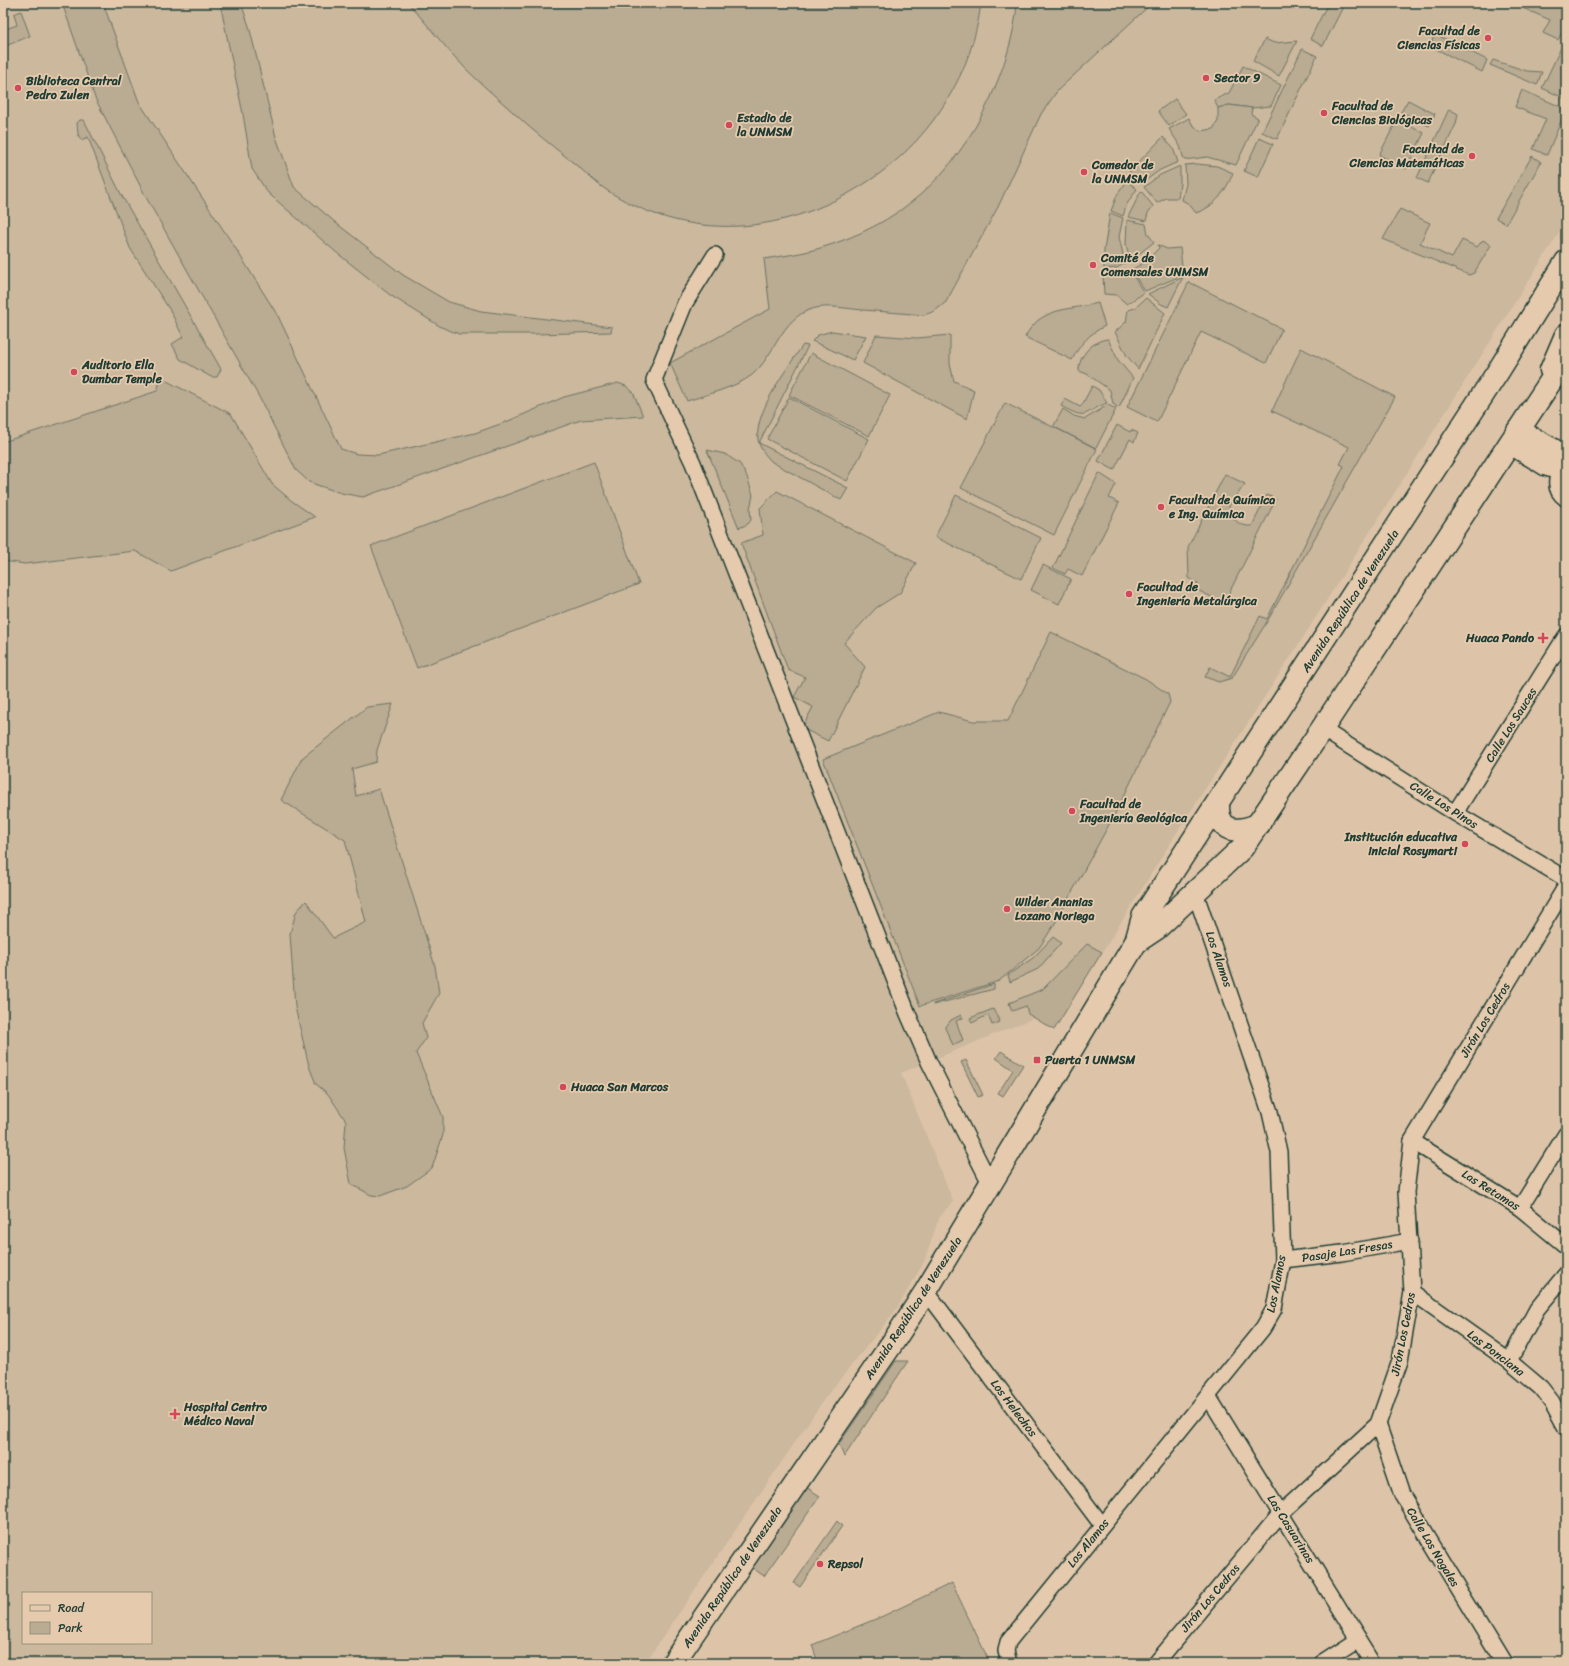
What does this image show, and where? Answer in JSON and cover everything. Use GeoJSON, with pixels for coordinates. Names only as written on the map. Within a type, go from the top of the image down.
{"type":"FeatureCollection","features":[{"type":"Feature","properties":{"kind":"main road","name":"Avenida República de Venezuela"},"geometry":{"type":"LineString","coordinates":[[673,1663],[893,1342],[926,1291],[1136,942],[1143,917],[1500,370],[1566,262]]}},
{"type":"Feature","properties":{"kind":"main road","name":"Avenida República de Venezuela"},"geometry":{"type":"LineString","coordinates":[[1539,398],[1566,335]]}},
{"type":"Feature","properties":{"kind":"main road","name":"Avenida República de Venezuela"},"geometry":{"type":"LineString","coordinates":[[1136,942],[1156,928],[1236,855],[1259,824],[1566,358]]}},
{"type":"Feature","properties":{"kind":"main road"},"geometry":{"type":"LineString","coordinates":[[1218,804],[1218,814],[1222,823],[1230,829],[1239,831],[1259,824]]}},
{"type":"Feature","properties":{"kind":"street"},"geometry":{"type":"LineString","coordinates":[[715,255],[686,303],[654,380],[693,463],[908,1014],[929,1062],[991,1185]]}},
{"type":"Feature","properties":{"kind":"street"},"geometry":{"type":"LineString","coordinates":[[1514,437],[1546,465],[1564,467],[1556,482],[1558,491],[1566,499]]}},
{"type":"Feature","properties":{"kind":"street","name":"Calle Los Sauces"},"geometry":{"type":"LineString","coordinates":[[1455,813],[1566,636]]}},
{"type":"Feature","properties":{"kind":"street","name":"Calle Los Pinos"},"geometry":{"type":"LineString","coordinates":[[1322,729],[1455,813],[1566,879]]}},
{"type":"Feature","properties":{"kind":"street","name":"Jirón Los Cedros"},"geometry":{"type":"LineString","coordinates":[[1156,1663],[1281,1513],[1378,1424],[1400,1360],[1412,1292],[1406,1192],[1412,1141],[1566,886]]}},
{"type":"Feature","properties":{"kind":"street","name":"Los Alamos"},"geometry":{"type":"LineString","coordinates":[[1008,1663],[1007,1645],[1102,1525],[1208,1396],[1269,1319],[1274,1309],[1283,1260],[1280,1166],[1276,1139],[1270,1112],[1195,892]]}},
{"type":"Feature","properties":{"kind":"street"},"geometry":{"type":"LineString","coordinates":[[1520,1208],[1566,1134]]}},
{"type":"Feature","properties":{"kind":"street","name":"Las Retamas"},"geometry":{"type":"LineString","coordinates":[[1412,1141],[1520,1208],[1566,1246]]}},
{"type":"Feature","properties":{"kind":"street","name":"Pasaje Las Fresas"},"geometry":{"type":"LineString","coordinates":[[1283,1260],[1342,1253],[1410,1240]]}},
{"type":"Feature","properties":{"kind":"street"},"geometry":{"type":"LineString","coordinates":[[1509,1361],[1537,1309],[1566,1274]]}},
{"type":"Feature","properties":{"kind":"street","name":"Los Helechos"},"geometry":{"type":"LineString","coordinates":[[926,1291],[1102,1525]]}},
{"type":"Feature","properties":{"kind":"street","name":"Las Ponciana"},"geometry":{"type":"LineString","coordinates":[[1412,1292],[1509,1361],[1545,1392],[1566,1428]]}},
{"type":"Feature","properties":{"kind":"street","name":"Las Casuarinas"},"geometry":{"type":"LineString","coordinates":[[1208,1396],[1373,1663]]}},
{"type":"Feature","properties":{"kind":"street","name":"Calle Los Nogales"},"geometry":{"type":"LineString","coordinates":[[1378,1424],[1402,1495],[1504,1663]]}},
{"type":"Feature","properties":{"kind":"street"},"geometry":{"type":"LineString","coordinates":[[1321,1663],[1358,1639]]}},
{"type":"Feature","properties":{"kind":"shaded area"},"geometry":{"type":"Polygon","coordinates":[[[3,3],[1566,3],[1566,216],[1557,236],[1304,636],[1176,834],[1054,1030],[1034,1018],[901,1073],[953,1201],[939,1218],[924,1262],[896,1310],[825,1398],[648,1659],[643,1663],[3,1663],[3,3]]]}},
{"type":"Feature","properties":{"kind":"green space"},"geometry":{"type":"Polygon","coordinates":[[[62,3],[103,3],[139,102],[236,249],[278,316],[341,449],[357,454],[378,455],[475,433],[506,422],[564,397],[618,383],[626,386],[633,392],[643,416],[581,420],[363,497],[341,493],[309,482],[296,470],[259,397],[147,199],[95,98],[62,3]]]}},
{"type":"Feature","properties":{"kind":"green space"},"geometry":{"type":"Polygon","coordinates":[[[220,3],[241,3],[249,26],[276,137],[294,187],[336,223],[403,275],[449,302],[481,311],[612,327],[611,332],[459,334],[441,327],[390,295],[337,253],[268,193],[252,169],[243,114],[220,3]]]}},
{"type":"Feature","properties":{"kind":"green space","name":"Estadio de la UNMSM"},"geometry":{"type":"Polygon","coordinates":[[[408,3],[981,3],[977,28],[969,53],[960,76],[948,99],[917,140],[899,158],[879,174],[847,194],[814,209],[780,220],[746,226],[711,226],[676,220],[642,209],[601,186],[533,131],[474,77],[459,62],[408,3]]]}},
{"type":"Feature","properties":{"kind":"green space"},"geometry":{"type":"Polygon","coordinates":[[[1017,3],[1152,3],[1058,90],[1041,114],[998,207],[946,302],[935,311],[924,315],[831,307],[812,309],[793,320],[785,329],[767,358],[752,375],[730,387],[687,401],[670,363],[770,309],[764,259],[797,254],[847,239],[898,212],[921,194],[941,174],[959,152],[990,99],[1008,52],[1014,27],[1017,3]]]}},
{"type":"Feature","properties":{"kind":"green space"},"geometry":{"type":"Polygon","coordinates":[[[1328,3],[1345,3],[1323,46],[1310,39],[1328,3]]]}},
{"type":"Feature","properties":{"kind":"green space"},"geometry":{"type":"Polygon","coordinates":[[[1525,3],[1566,4],[1566,23],[1558,40],[1543,33],[1550,20],[1523,8],[1525,3]]]}},
{"type":"Feature","properties":{"kind":"green space"},"geometry":{"type":"Polygon","coordinates":[[[21,11],[30,36],[3,47],[3,30],[17,25],[14,14],[21,11]]]}},
{"type":"Feature","properties":{"kind":"green space"},"geometry":{"type":"Polygon","coordinates":[[[1435,34],[1487,60],[1482,72],[1430,46],[1435,34]]]}},
{"type":"Feature","properties":{"kind":"green space"},"geometry":{"type":"Polygon","coordinates":[[[1566,37],[1566,99],[1542,88],[1566,37]]]}},
{"type":"Feature","properties":{"kind":"green space"},"geometry":{"type":"Polygon","coordinates":[[[1265,39],[1274,43],[1297,41],[1279,76],[1253,61],[1265,39]]]}},
{"type":"Feature","properties":{"kind":"green space"},"geometry":{"type":"Polygon","coordinates":[[[1302,49],[1317,56],[1277,139],[1262,132],[1302,49]]]}},
{"type":"Feature","properties":{"kind":"green space"},"geometry":{"type":"Polygon","coordinates":[[[1493,60],[1527,71],[1542,72],[1537,85],[1490,65],[1493,60]]]}},
{"type":"Feature","properties":{"kind":"green space"},"geometry":{"type":"Polygon","coordinates":[[[1243,66],[1281,85],[1271,106],[1252,108],[1229,105],[1218,108],[1214,100],[1229,93],[1243,66]]]}},
{"type":"Feature","properties":{"kind":"green space"},"geometry":{"type":"Polygon","coordinates":[[[1522,90],[1566,109],[1547,155],[1533,149],[1546,119],[1515,107],[1522,90]]]}},
{"type":"Feature","properties":{"kind":"green space"},"geometry":{"type":"Polygon","coordinates":[[[1175,99],[1186,114],[1169,126],[1158,111],[1175,99]]]}},
{"type":"Feature","properties":{"kind":"green space"},"geometry":{"type":"Polygon","coordinates":[[[1408,100],[1435,114],[1429,126],[1401,112],[1408,100]]]}},
{"type":"Feature","properties":{"kind":"green space"},"geometry":{"type":"Polygon","coordinates":[[[1229,105],[1252,108],[1251,114],[1258,118],[1236,165],[1207,157],[1184,160],[1180,146],[1169,129],[1189,118],[1192,124],[1200,131],[1213,129],[1218,121],[1218,108],[1229,105]]]}},
{"type":"Feature","properties":{"kind":"green space"},"geometry":{"type":"Polygon","coordinates":[[[1449,109],[1458,114],[1456,124],[1428,183],[1417,178],[1449,109]]]}},
{"type":"Feature","properties":{"kind":"green space"},"geometry":{"type":"Polygon","coordinates":[[[80,120],[84,120],[122,196],[221,369],[217,377],[211,377],[180,359],[172,344],[183,337],[171,312],[130,248],[88,137],[81,140],[78,134],[77,123],[80,120]]]}},
{"type":"Feature","properties":{"kind":"green space"},"geometry":{"type":"Polygon","coordinates":[[[1397,120],[1424,133],[1406,169],[1379,155],[1397,120]]]}},
{"type":"Feature","properties":{"kind":"green space"},"geometry":{"type":"Polygon","coordinates":[[[1163,137],[1173,148],[1178,162],[1160,170],[1141,184],[1129,172],[1163,137]]]}},
{"type":"Feature","properties":{"kind":"green space"},"geometry":{"type":"Polygon","coordinates":[[[1259,138],[1273,144],[1258,177],[1244,171],[1259,138]]]}},
{"type":"Feature","properties":{"kind":"green space"},"geometry":{"type":"Polygon","coordinates":[[[1532,156],[1541,162],[1506,224],[1496,218],[1532,156]]]}},
{"type":"Feature","properties":{"kind":"green space"},"geometry":{"type":"Polygon","coordinates":[[[1197,164],[1217,166],[1233,173],[1219,198],[1209,207],[1196,213],[1189,204],[1182,200],[1186,184],[1185,165],[1197,164]]]}},
{"type":"Feature","properties":{"kind":"green space"},"geometry":{"type":"Polygon","coordinates":[[[1180,166],[1178,198],[1166,198],[1157,203],[1144,187],[1160,175],[1180,166]]]}},
{"type":"Feature","properties":{"kind":"green space"},"geometry":{"type":"Polygon","coordinates":[[[1127,181],[1137,189],[1127,204],[1123,216],[1111,211],[1117,195],[1127,181]]]}},
{"type":"Feature","properties":{"kind":"green space"},"geometry":{"type":"Polygon","coordinates":[[[1141,191],[1153,206],[1148,213],[1146,221],[1128,217],[1141,191]]]}},
{"type":"Feature","properties":{"kind":"green space"},"geometry":{"type":"Polygon","coordinates":[[[1400,209],[1430,223],[1420,243],[1452,258],[1462,240],[1477,247],[1483,240],[1491,245],[1474,273],[1469,275],[1383,239],[1400,209]]]}},
{"type":"Feature","properties":{"kind":"green space"},"geometry":{"type":"Polygon","coordinates":[[[1110,213],[1123,218],[1119,237],[1125,263],[1117,268],[1104,269],[1104,250],[1110,213]]]}},
{"type":"Feature","properties":{"kind":"green space"},"geometry":{"type":"Polygon","coordinates":[[[1127,220],[1146,224],[1148,234],[1154,242],[1130,261],[1126,244],[1127,220]]]}},
{"type":"Feature","properties":{"kind":"green space"},"geometry":{"type":"Polygon","coordinates":[[[1158,245],[1167,249],[1180,248],[1183,275],[1145,291],[1131,270],[1145,262],[1159,248],[1158,245]]]}},
{"type":"Feature","properties":{"kind":"green space"},"geometry":{"type":"Polygon","coordinates":[[[1129,269],[1144,293],[1127,304],[1116,295],[1104,294],[1103,276],[1129,269]]]}},
{"type":"Feature","properties":{"kind":"green space"},"geometry":{"type":"Polygon","coordinates":[[[1183,277],[1168,307],[1161,304],[1148,294],[1183,277]]]}},
{"type":"Feature","properties":{"kind":"green space"},"geometry":{"type":"Polygon","coordinates":[[[1189,282],[1282,329],[1266,363],[1201,332],[1157,422],[1127,407],[1189,282]]]}},
{"type":"Feature","properties":{"kind":"green space"},"geometry":{"type":"Polygon","coordinates":[[[1146,298],[1165,313],[1138,369],[1127,356],[1115,332],[1126,322],[1128,310],[1135,308],[1146,298]]]}},
{"type":"Feature","properties":{"kind":"green space"},"geometry":{"type":"Polygon","coordinates":[[[1098,303],[1105,326],[1094,332],[1086,340],[1078,349],[1072,360],[1025,337],[1039,320],[1047,315],[1056,311],[1098,303]]]}},
{"type":"Feature","properties":{"kind":"green space"},"geometry":{"type":"Polygon","coordinates":[[[832,331],[866,336],[853,360],[812,341],[818,335],[832,331]]]}},
{"type":"Feature","properties":{"kind":"green space"},"geometry":{"type":"Polygon","coordinates":[[[876,335],[917,338],[950,335],[950,364],[954,381],[974,390],[967,419],[863,363],[876,335]]]}},
{"type":"Feature","properties":{"kind":"green space"},"geometry":{"type":"Polygon","coordinates":[[[1108,339],[1118,360],[1133,378],[1119,408],[1113,404],[1110,390],[1087,374],[1079,371],[1081,360],[1088,350],[1097,342],[1108,339]]]}},
{"type":"Feature","properties":{"kind":"green space"},"geometry":{"type":"Polygon","coordinates":[[[803,345],[808,346],[759,443],[848,488],[841,500],[772,462],[759,444],[758,433],[760,420],[765,407],[780,379],[803,345]]]}},
{"type":"Feature","properties":{"kind":"green space"},"geometry":{"type":"Polygon","coordinates":[[[1301,348],[1395,397],[1268,620],[1232,678],[1219,682],[1205,677],[1210,667],[1230,677],[1260,616],[1267,619],[1344,466],[1340,464],[1349,447],[1272,411],[1301,348]]]}},
{"type":"Feature","properties":{"kind":"green space"},"geometry":{"type":"Polygon","coordinates":[[[811,353],[890,395],[869,436],[789,395],[811,353]]]}},
{"type":"Feature","properties":{"kind":"green space"},"geometry":{"type":"Polygon","coordinates":[[[161,378],[231,414],[272,484],[292,501],[315,517],[171,571],[135,551],[25,564],[3,561],[3,442],[157,391],[161,378]]]}},
{"type":"Feature","properties":{"kind":"green space"},"geometry":{"type":"Polygon","coordinates":[[[1092,386],[1099,390],[1107,403],[1085,414],[1070,411],[1061,406],[1065,399],[1080,407],[1092,386]]]}},
{"type":"Feature","properties":{"kind":"green space"},"geometry":{"type":"Polygon","coordinates":[[[789,397],[869,439],[847,481],[767,439],[789,397]]]}},
{"type":"Feature","properties":{"kind":"green space"},"geometry":{"type":"Polygon","coordinates":[[[1005,403],[1053,427],[1063,409],[1074,416],[1085,419],[1108,405],[1116,409],[1096,448],[1054,427],[1097,449],[1054,535],[961,488],[1005,403]]]}},
{"type":"Feature","properties":{"kind":"green space"},"geometry":{"type":"Polygon","coordinates":[[[1117,425],[1130,432],[1131,430],[1138,433],[1134,442],[1130,439],[1114,470],[1098,461],[1117,425]]]}},
{"type":"Feature","properties":{"kind":"green space"},"geometry":{"type":"Polygon","coordinates":[[[707,450],[725,454],[740,464],[747,477],[753,495],[750,509],[751,520],[748,524],[739,528],[707,450]]]}},
{"type":"Feature","properties":{"kind":"green space"},"geometry":{"type":"Polygon","coordinates":[[[594,462],[639,584],[417,668],[371,546],[594,462]]]}},
{"type":"Feature","properties":{"kind":"green space"},"geometry":{"type":"Polygon","coordinates":[[[1099,473],[1116,484],[1109,498],[1119,503],[1082,576],[1068,569],[1065,574],[1053,568],[1099,473]]]}},
{"type":"Feature","properties":{"kind":"green space"},"geometry":{"type":"Polygon","coordinates":[[[1225,474],[1245,484],[1229,506],[1231,515],[1240,524],[1252,526],[1267,495],[1276,499],[1224,603],[1195,589],[1198,584],[1189,578],[1188,547],[1225,474]]]}},
{"type":"Feature","properties":{"kind":"green space"},"geometry":{"type":"Polygon","coordinates":[[[777,491],[916,563],[900,593],[876,608],[844,643],[865,667],[828,741],[802,728],[813,707],[794,697],[805,677],[788,670],[741,543],[763,535],[760,508],[777,491]]]}},
{"type":"Feature","properties":{"kind":"green space"},"geometry":{"type":"Polygon","coordinates":[[[956,495],[1041,538],[1021,579],[935,537],[956,495]]]}},
{"type":"Feature","properties":{"kind":"green space"},"geometry":{"type":"Polygon","coordinates":[[[1043,565],[1071,579],[1059,604],[1031,590],[1043,565]]]}},
{"type":"Feature","properties":{"kind":"green space"},"geometry":{"type":"Polygon","coordinates":[[[1051,632],[1146,679],[1168,694],[1170,702],[1117,810],[1054,925],[1039,948],[999,981],[920,1006],[823,759],[939,712],[973,721],[1008,721],[1051,632]]]}},
{"type":"Feature","properties":{"kind":"green space"},"geometry":{"type":"Polygon","coordinates":[[[393,704],[377,750],[376,762],[352,769],[356,796],[379,789],[435,966],[439,993],[422,1023],[426,1038],[416,1053],[443,1117],[443,1135],[432,1168],[407,1186],[380,1196],[371,1195],[351,1184],[344,1148],[346,1121],[328,1094],[316,1084],[309,1066],[295,1007],[290,934],[296,912],[306,901],[333,938],[366,922],[345,840],[281,800],[302,758],[367,707],[393,704]]]}},
{"type":"Feature","properties":{"kind":"green space"},"geometry":{"type":"Polygon","coordinates":[[[1053,937],[1061,943],[1038,969],[1010,982],[1008,975],[1033,958],[1053,937]]]}},
{"type":"Feature","properties":{"kind":"green space"},"geometry":{"type":"Polygon","coordinates":[[[1087,944],[1102,952],[1054,1030],[1028,1014],[1026,1006],[1012,1011],[1009,1003],[1043,989],[1087,944]]]}},
{"type":"Feature","properties":{"kind":"green space"},"geometry":{"type":"Polygon","coordinates":[[[994,984],[994,989],[933,1005],[933,1004],[994,984]]]}},
{"type":"Feature","properties":{"kind":"green space"},"geometry":{"type":"Polygon","coordinates":[[[993,1009],[1000,1022],[992,1025],[988,1015],[972,1023],[970,1018],[993,1009]]]}},
{"type":"Feature","properties":{"kind":"green space"},"geometry":{"type":"Polygon","coordinates":[[[961,1015],[963,1018],[956,1021],[963,1040],[953,1045],[945,1028],[951,1020],[961,1015]]]}},
{"type":"Feature","properties":{"kind":"green space"},"geometry":{"type":"Polygon","coordinates":[[[1001,1051],[1023,1065],[1003,1096],[998,1093],[1013,1070],[996,1058],[1001,1051]]]}},
{"type":"Feature","properties":{"kind":"green space"},"geometry":{"type":"Polygon","coordinates":[[[966,1060],[983,1095],[978,1097],[961,1062],[966,1060]]]}},
{"type":"Feature","properties":{"kind":"green space"},"geometry":{"type":"Polygon","coordinates":[[[896,1361],[908,1361],[844,1457],[839,1444],[896,1361]]]}},
{"type":"Feature","properties":{"kind":"green space"},"geometry":{"type":"Polygon","coordinates":[[[803,1485],[820,1496],[764,1576],[748,1565],[803,1485]]]}},
{"type":"Feature","properties":{"kind":"green space"},"geometry":{"type":"Polygon","coordinates":[[[837,1521],[842,1526],[800,1587],[794,1583],[837,1521]]]}},
{"type":"Feature","properties":{"kind":"green space"},"geometry":{"type":"Polygon","coordinates":[[[952,1583],[990,1663],[818,1663],[812,1645],[883,1616],[952,1583]]]}},
{"type":"Feature","properties":{"kind":"place","name":"Facultad de Ciencias Físicas"},"geometry":{"type":"Point","coordinates":[1488,38]}},
{"type":"Feature","properties":{"kind":"place","name":"Sector 9"},"geometry":{"type":"Point","coordinates":[1206,78]}},
{"type":"Feature","properties":{"kind":"place","name":"Biblioteca Central Pedro Zulen"},"geometry":{"type":"Point","coordinates":[18,88]}},
{"type":"Feature","properties":{"kind":"place","name":"Facultad de Ciencias Biológicas"},"geometry":{"type":"Point","coordinates":[1324,113]}},
{"type":"Feature","properties":{"kind":"place","name":"Estadio de la UNMSM"},"geometry":{"type":"Point","coordinates":[729,125]}},
{"type":"Feature","properties":{"kind":"place","name":"Facultad de Ciencias Matemáticas"},"geometry":{"type":"Point","coordinates":[1472,156]}},
{"type":"Feature","properties":{"kind":"place","name":"Comedor de la UNMSM"},"geometry":{"type":"Point","coordinates":[1084,172]}},
{"type":"Feature","properties":{"kind":"place","name":"Comité de Comensales UNMSM"},"geometry":{"type":"Point","coordinates":[1093,265]}},
{"type":"Feature","properties":{"kind":"place","name":"Auditorio Ella Dumbar Temple"},"geometry":{"type":"Point","coordinates":[74,372]}},
{"type":"Feature","properties":{"kind":"place","name":"Facultad de Química e Ing. Química"},"geometry":{"type":"Point","coordinates":[1161,507]}},
{"type":"Feature","properties":{"kind":"place","name":"Facultad de Ingeniería Metalúrgica"},"geometry":{"type":"Point","coordinates":[1129,594]}},
{"type":"Feature","properties":{"kind":"place","name":"Huaca Pando"},"geometry":{"type":"Point","coordinates":[1543,638]}},
{"type":"Feature","properties":{"kind":"place","name":"Facultad de Ingeniería Geológica"},"geometry":{"type":"Point","coordinates":[1072,811]}},
{"type":"Feature","properties":{"kind":"place","name":"Institución educativa inicial Rosymarti"},"geometry":{"type":"Point","coordinates":[1465,844]}},
{"type":"Feature","properties":{"kind":"place","name":"Wilder Ananias Lozano Noriega"},"geometry":{"type":"Point","coordinates":[1007,909]}},
{"type":"Feature","properties":{"kind":"place","name":"Puerta 1 UNMSM"},"geometry":{"type":"Point","coordinates":[1037,1060]}},
{"type":"Feature","properties":{"kind":"place","name":"Huaca San Marcos"},"geometry":{"type":"Point","coordinates":[563,1087]}},
{"type":"Feature","properties":{"kind":"place","name":"Hospital Centro Médico Naval"},"geometry":{"type":"Point","coordinates":[175,1414]}},
{"type":"Feature","properties":{"kind":"place","name":"Repsol"},"geometry":{"type":"Point","coordinates":[820,1564]}}]}
